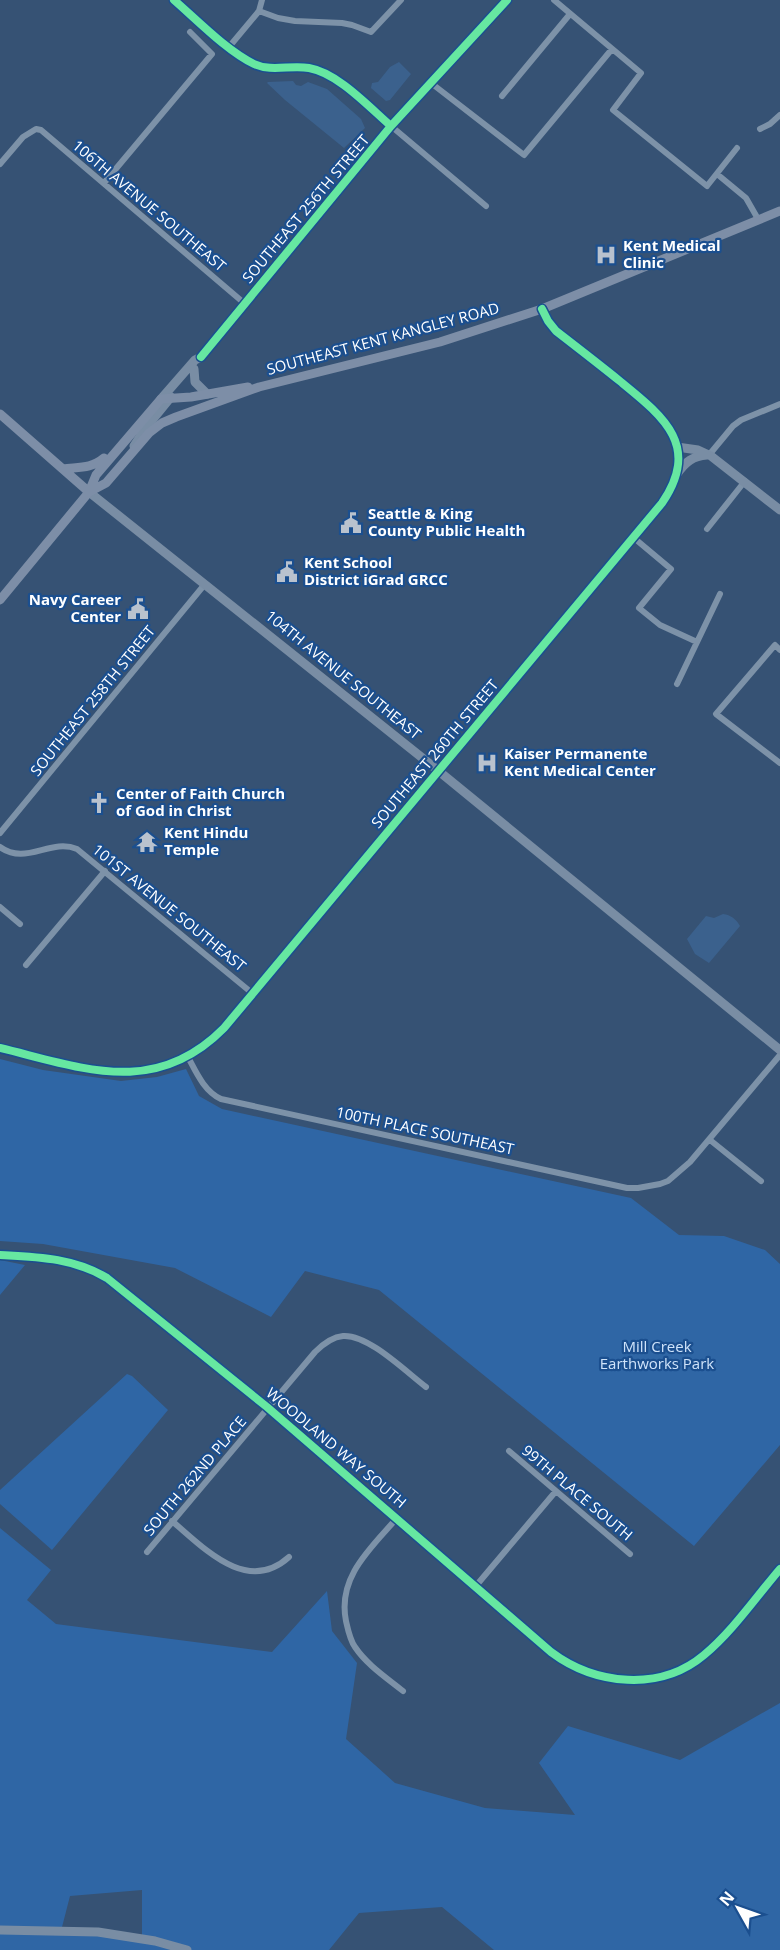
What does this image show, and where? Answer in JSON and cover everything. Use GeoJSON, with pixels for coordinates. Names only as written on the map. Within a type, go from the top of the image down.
{"type":"FeatureCollection","features":[{"type":"Feature","properties":{"kind":"main road","name":"SOUTHEAST KENT KANGLEY ROAD"},"geometry":{"type":"LineString","coordinates":[[126,459],[149,433],[162,423],[203,407],[260,387],[440,342],[542,309],[780,210]]}},
{"type":"Feature","properties":{"kind":"main road","name":"SOUTHEAST KENT KANGLEY ROAD"},"geometry":{"type":"LineString","coordinates":[[165,399],[260,387]]}},
{"type":"Feature","properties":{"kind":"main road"},"geometry":{"type":"LineString","coordinates":[[203,407],[205,402],[235,392],[237,389]]}},
{"type":"Feature","properties":{"kind":"main road","name":"SOUTHEAST 256TH STREET"},"geometry":{"type":"LineString","coordinates":[[0,600],[89,492],[96,475],[116,450],[165,399]]}},
{"type":"Feature","properties":{"kind":"main road","name":"104TH AVENUE SOUTHEAST"},"geometry":{"type":"LineString","coordinates":[[0,414],[89,492]]}},
{"type":"Feature","properties":{"kind":"main road"},"geometry":{"type":"LineString","coordinates":[[63,469],[90,467],[116,450]]}},
{"type":"Feature","properties":{"kind":"main road","name":"SOUTHEAST 256TH STREET"},"geometry":{"type":"LineString","coordinates":[[89,492],[106,483],[126,459]]}},
{"type":"Feature","properties":{"kind":"street"},"geometry":{"type":"LineString","coordinates":[[174,0],[251,63],[261,67],[310,68],[338,80],[486,206]]}},
{"type":"Feature","properties":{"kind":"street"},"geometry":{"type":"LineString","coordinates":[[229,47],[259,11],[262,0]]}},
{"type":"Feature","properties":{"kind":"street"},"geometry":{"type":"LineString","coordinates":[[259,11],[295,21],[342,23],[371,32],[401,0]]}},
{"type":"Feature","properties":{"kind":"street","name":"SOUTHEAST 256TH STREET"},"geometry":{"type":"LineString","coordinates":[[165,399],[199,363],[201,357],[244,303],[391,126],[507,0]]}},
{"type":"Feature","properties":{"kind":"street"},"geometry":{"type":"LineString","coordinates":[[554,0],[641,73],[613,110],[707,186],[737,148]]}},
{"type":"Feature","properties":{"kind":"street"},"geometry":{"type":"LineString","coordinates":[[502,96],[570,14]]}},
{"type":"Feature","properties":{"kind":"street"},"geometry":{"type":"LineString","coordinates":[[104,183],[212,54],[190,32]]}},
{"type":"Feature","properties":{"kind":"street"},"geometry":{"type":"LineString","coordinates":[[431,83],[524,156],[612,49]]}},
{"type":"Feature","properties":{"kind":"street"},"geometry":{"type":"LineString","coordinates":[[760,129],[780,115]]}},
{"type":"Feature","properties":{"kind":"street","name":"106TH AVENUE SOUTHEAST"},"geometry":{"type":"LineString","coordinates":[[0,164],[23,137],[36,129],[41,130],[244,303]]}},
{"type":"Feature","properties":{"kind":"street"},"geometry":{"type":"LineString","coordinates":[[717,174],[746,198],[758,219]]}},
{"type":"Feature","properties":{"kind":"street"},"geometry":{"type":"LineString","coordinates":[[542,309],[556,331],[658,413],[669,426],[677,450],[698,450],[709,455],[780,510]]}},
{"type":"Feature","properties":{"kind":"street","name":"SOUTHEAST 256TH STREET"},"geometry":{"type":"LineString","coordinates":[[126,459],[165,399],[195,360],[201,357]]}},
{"type":"Feature","properties":{"kind":"street"},"geometry":{"type":"LineString","coordinates":[[194,369],[195,382],[207,394]]}},
{"type":"Feature","properties":{"kind":"street"},"geometry":{"type":"LineString","coordinates":[[676,476],[687,461],[709,455],[733,426],[741,420],[780,404]]}},
{"type":"Feature","properties":{"kind":"street","name":"SOUTHEAST 260TH STREET"},"geometry":{"type":"LineString","coordinates":[[0,1048],[81,1068],[132,1073],[173,1064],[210,1042],[662,503],[676,476],[677,450]]}},
{"type":"Feature","properties":{"kind":"street"},"geometry":{"type":"LineString","coordinates":[[708,529],[745,481]]}},
{"type":"Feature","properties":{"kind":"street","name":"104TH AVENUE SOUTHEAST"},"geometry":{"type":"LineString","coordinates":[[89,492],[439,771],[780,1052]]}},
{"type":"Feature","properties":{"kind":"street"},"geometry":{"type":"LineString","coordinates":[[634,538],[671,569],[639,608],[660,625],[697,642]]}},
{"type":"Feature","properties":{"kind":"street","name":"SOUTHEAST 258TH STREET"},"geometry":{"type":"LineString","coordinates":[[0,833],[205,584]]}},
{"type":"Feature","properties":{"kind":"street"},"geometry":{"type":"LineString","coordinates":[[677,684],[720,594]]}},
{"type":"Feature","properties":{"kind":"street"},"geometry":{"type":"LineString","coordinates":[[777,647],[716,714],[780,762]]}},
{"type":"Feature","properties":{"kind":"street","name":"101ST AVENUE SOUTHEAST"},"geometry":{"type":"LineString","coordinates":[[0,847],[9,853],[21,855],[34,854],[52,846],[68,846],[84,854],[252,993]]}},
{"type":"Feature","properties":{"kind":"street"},"geometry":{"type":"LineString","coordinates":[[26,965],[105,871]]}},
{"type":"Feature","properties":{"kind":"street"},"geometry":{"type":"LineString","coordinates":[[0,907],[20,924]]}},
{"type":"Feature","properties":{"kind":"street"},"geometry":{"type":"LineString","coordinates":[[761,1181],[710,1140],[780,1052]]}},
{"type":"Feature","properties":{"kind":"street","name":"100TH PLACE SOUTHEAST"},"geometry":{"type":"LineString","coordinates":[[188,1057],[207,1088],[214,1096],[221,1099],[627,1188],[660,1184],[690,1162],[710,1140]]}},
{"type":"Feature","properties":{"kind":"street","name":"WOODLAND WAY SOUTH"},"geometry":{"type":"LineString","coordinates":[[0,1255],[69,1261],[91,1268],[107,1278],[267,1407],[551,1652],[575,1668],[615,1680],[645,1680],[682,1669],[703,1657],[718,1643],[780,1569]]}},
{"type":"Feature","properties":{"kind":"street","name":"SOUTH 262ND PLACE"},"geometry":{"type":"LineString","coordinates":[[147,1552],[267,1407],[320,1347],[330,1340],[342,1336],[357,1338],[369,1344],[426,1387]]}},
{"type":"Feature","properties":{"kind":"street","name":"99TH PLACE SOUTH"},"geometry":{"type":"LineString","coordinates":[[509,1451],[630,1554]]}},
{"type":"Feature","properties":{"kind":"street"},"geometry":{"type":"LineString","coordinates":[[475,1587],[556,1491]]}},
{"type":"Feature","properties":{"kind":"street"},"geometry":{"type":"LineString","coordinates":[[397,1518],[355,1566],[348,1580],[344,1598],[348,1634],[354,1646],[363,1658],[404,1691]]}},
{"type":"Feature","properties":{"kind":"street"},"geometry":{"type":"LineString","coordinates":[[172,1521],[211,1553],[236,1568],[264,1570],[282,1563],[289,1557]]}},
{"type":"Feature","properties":{"kind":"street"},"geometry":{"type":"LineString","coordinates":[[0,1930],[98,1932],[154,1941],[187,1950]]}},
{"type":"Feature","properties":{"kind":"green space","name":"Mill Creek Earthworks Park"},"geometry":{"type":"Polygon","coordinates":[[[0,1059],[43,1070],[121,1081],[157,1077],[186,1069],[199,1096],[222,1109],[631,1198],[679,1235],[724,1236],[765,1250],[780,1264],[780,1445],[694,1546],[379,1290],[305,1271],[271,1317],[175,1268],[43,1244],[0,1241],[0,1059]]]}},
{"type":"Feature","properties":{"kind":"green space"},"geometry":{"type":"Polygon","coordinates":[[[0,1260],[25,1265],[0,1295],[0,1260]]]}},
{"type":"Feature","properties":{"kind":"green space"},"geometry":{"type":"Polygon","coordinates":[[[127,1374],[168,1410],[52,1550],[0,1504],[0,1490],[127,1374]]]}},
{"type":"Feature","properties":{"kind":"green space"},"geometry":{"type":"Polygon","coordinates":[[[0,1528],[51,1570],[27,1600],[56,1624],[272,1652],[327,1591],[332,1631],[357,1663],[346,1739],[395,1783],[485,1808],[575,1815],[539,1763],[568,1726],[680,1760],[780,1703],[780,1950],[494,1950],[442,1907],[359,1913],[329,1950],[0,1950],[0,1528]],[[142,1890],[70,1896],[61,1931],[142,1939],[142,1890]]]}},
{"type":"Feature","properties":{"kind":"shaded area"},"geometry":{"type":"Polygon","coordinates":[[[399,62],[411,74],[390,100],[386,101],[371,88],[372,83],[378,82],[390,67],[399,62]]]}},
{"type":"Feature","properties":{"kind":"shaded area"},"geometry":{"type":"Polygon","coordinates":[[[293,81],[296,85],[301,86],[308,82],[327,89],[361,119],[365,128],[344,148],[267,83],[293,81]]]}},
{"type":"Feature","properties":{"kind":"shaded area"},"geometry":{"type":"Polygon","coordinates":[[[723,914],[733,918],[740,926],[709,963],[695,954],[687,939],[706,916],[714,918],[723,914]]]}},
{"type":"Feature","properties":{"kind":"cycle path"},"geometry":{"type":"LineString","coordinates":[[174,0],[212,35],[254,64],[267,68],[302,67],[320,71],[353,92],[391,126]]}},
{"type":"Feature","properties":{"kind":"cycle path"},"geometry":{"type":"LineString","coordinates":[[201,357],[391,126],[507,0]]}},
{"type":"Feature","properties":{"kind":"cycle path"},"geometry":{"type":"LineString","coordinates":[[0,1048],[89,1069],[117,1072],[145,1070],[172,1063],[198,1050],[224,1028],[662,503],[673,483],[678,465],[678,449],[672,434],[663,421],[637,395],[556,331],[542,309]]}},
{"type":"Feature","properties":{"kind":"cycle path"},"geometry":{"type":"LineString","coordinates":[[0,1255],[69,1262],[107,1278],[267,1407],[551,1652],[587,1672],[628,1680],[668,1675],[687,1667],[724,1636],[780,1569]]}},
{"type":"Feature","properties":{"kind":"place","name":"Kent Medical Clinic"},"geometry":{"type":"Point","coordinates":[606,255]}},
{"type":"Feature","properties":{"kind":"place","name":"Seattle & King County Public Health"},"geometry":{"type":"Point","coordinates":[351,523]}},
{"type":"Feature","properties":{"kind":"place","name":"Kent School District iGrad GRCC"},"geometry":{"type":"Point","coordinates":[287,572]}},
{"type":"Feature","properties":{"kind":"place","name":"Navy Career Center"},"geometry":{"type":"Point","coordinates":[138,609]}},
{"type":"Feature","properties":{"kind":"place","name":"Kaiser Permanente Kent Medical Center"},"geometry":{"type":"Point","coordinates":[487,763]}},
{"type":"Feature","properties":{"kind":"place","name":"Center of Faith Church of God in Christ"},"geometry":{"type":"Point","coordinates":[99,803]}},
{"type":"Feature","properties":{"kind":"place","name":"Kent Hindu Temple"},"geometry":{"type":"Point","coordinates":[147,842]}}]}
